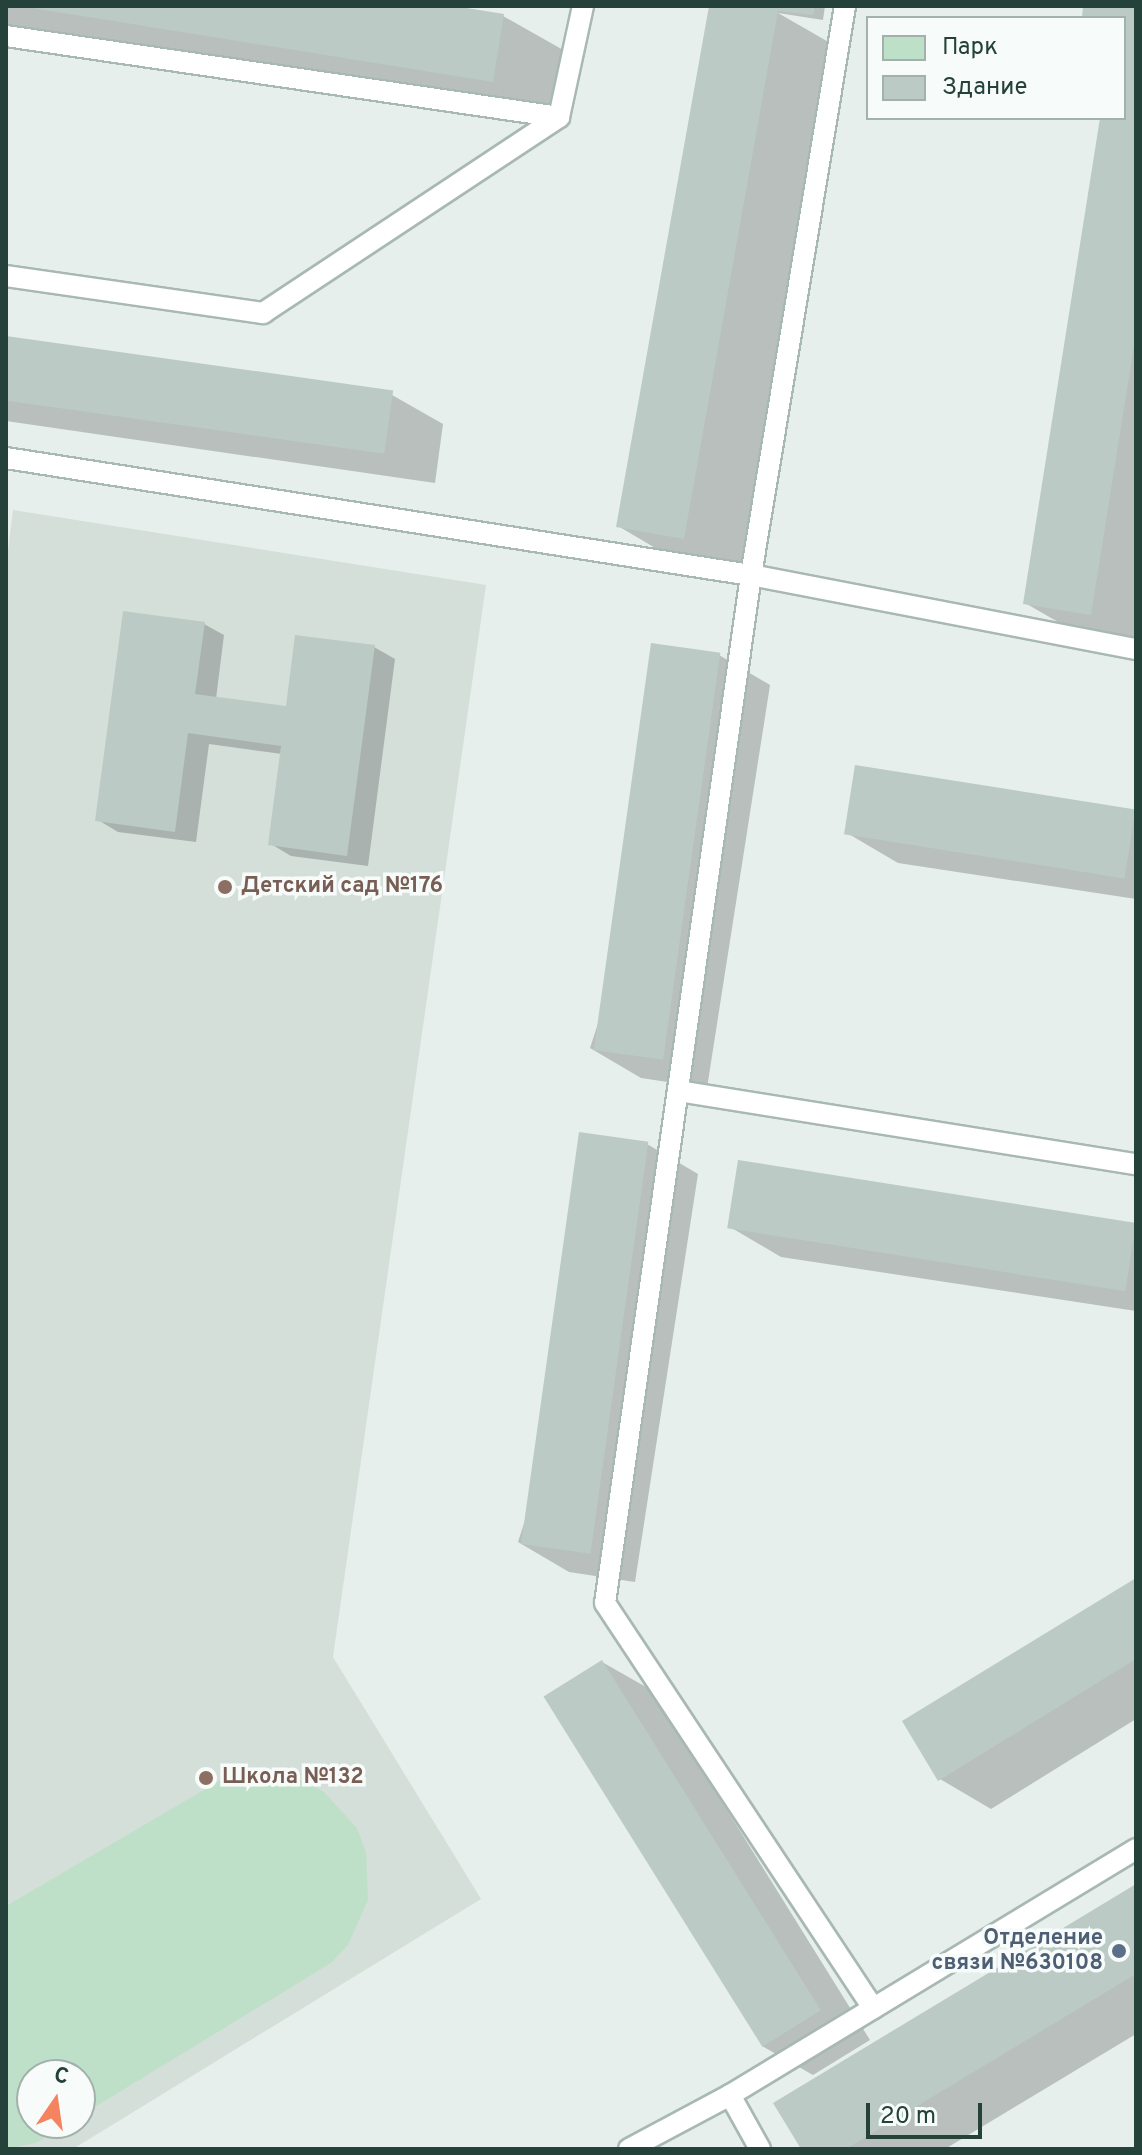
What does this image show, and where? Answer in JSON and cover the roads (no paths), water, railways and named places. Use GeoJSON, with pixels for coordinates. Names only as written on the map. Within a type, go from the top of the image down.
{"type":"FeatureCollection","features":[{"type":"Feature","properties":{"kind":"lane"},"geometry":{"type":"LineString","coordinates":[[6,276],[263,313],[559,117],[583,6]]}},
{"type":"Feature","properties":{"kind":"lane"},"geometry":{"type":"LineString","coordinates":[[845,6],[751,575],[605,1603],[873,2008]]}},
{"type":"Feature","properties":{"kind":"lane"},"geometry":{"type":"LineString","coordinates":[[6,36],[559,117]]}},
{"type":"Feature","properties":{"kind":"lane"},"geometry":{"type":"LineString","coordinates":[[6,458],[751,575],[1136,649]]}},
{"type":"Feature","properties":{"kind":"lane"},"geometry":{"type":"LineString","coordinates":[[678,1091],[1136,1164]]}},
{"type":"Feature","properties":{"kind":"lane"},"geometry":{"type":"LineString","coordinates":[[629,2149],[730,2095],[1136,1849]]}},
{"type":"Feature","properties":{"kind":"lane"},"geometry":{"type":"LineString","coordinates":[[730,2095],[760,2149]]}},
{"type":"Feature","properties":{"kind":"place","name":"Детский сад №176"},"geometry":{"type":"Point","coordinates":[225,887]}},
{"type":"Feature","properties":{"kind":"place","name":"Школа №132"},"geometry":{"type":"Point","coordinates":[206,1778]}},
{"type":"Feature","properties":{"kind":"place","name":"Отделение связи №630108"},"geometry":{"type":"Point","coordinates":[1119,1951]}}]}
